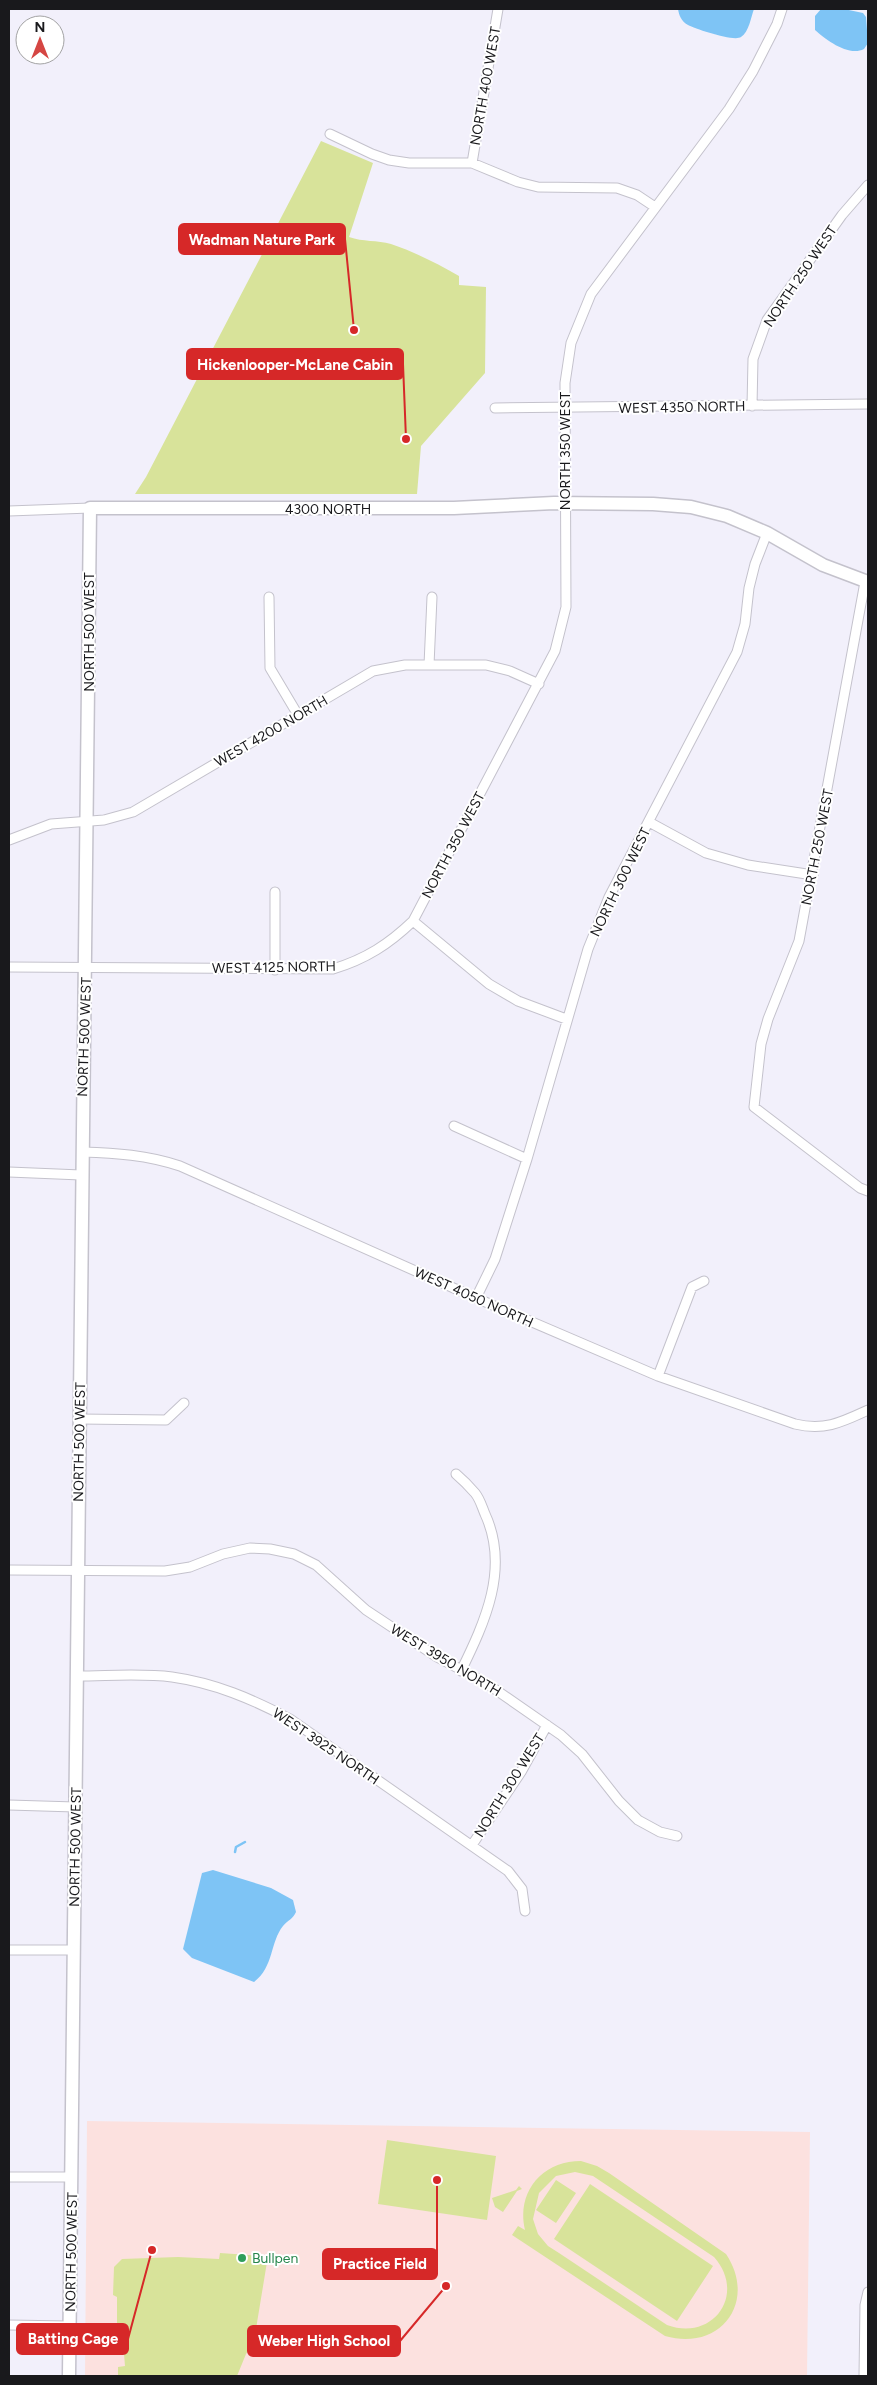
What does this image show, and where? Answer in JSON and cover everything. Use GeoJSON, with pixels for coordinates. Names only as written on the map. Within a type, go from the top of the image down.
{"type":"FeatureCollection","features":[{"type":"Feature","properties":{"kind":"street","name":"NORTH 400 WEST"},"geometry":{"type":"LineString","coordinates":[[472,163],[489,52],[498,9]]}},
{"type":"Feature","properties":{"kind":"street","name":"NORTH 350 WEST"},"geometry":{"type":"LineString","coordinates":[[413,921],[555,651],[566,606],[565,383],[571,343],[591,294],[729,109],[753,71],[777,24],[782,9]]}},
{"type":"Feature","properties":{"kind":"street"},"geometry":{"type":"LineString","coordinates":[[330,134],[389,160],[409,163],[472,163],[518,182],[538,187],[617,188],[637,195],[656,207]]}},
{"type":"Feature","properties":{"kind":"street","name":"NORTH 250 WEST"},"geometry":{"type":"LineString","coordinates":[[752,406],[753,359],[767,320],[842,215],[868,185]]}},
{"type":"Feature","properties":{"kind":"street","name":"WEST 4350 NORTH"},"geometry":{"type":"LineString","coordinates":[[495,408],[868,404]]}},
{"type":"Feature","properties":{"kind":"street","name":"4300 NORTH"},"geometry":{"type":"LineString","coordinates":[[90,508],[446,508],[566,503],[653,504],[691,507],[727,516],[767,533],[823,565],[867,582]]}},
{"type":"Feature","properties":{"kind":"street"},"geometry":{"type":"LineString","coordinates":[[9,511],[90,508]]}},
{"type":"Feature","properties":{"kind":"street","name":"NORTH 500 WEST"},"geometry":{"type":"LineString","coordinates":[[69,2376],[81,1175],[88,822],[90,508]]}},
{"type":"Feature","properties":{"kind":"street","name":"NORTH 300 WEST"},"geometry":{"type":"LineString","coordinates":[[476,1298],[495,1259],[527,1159],[566,1019],[588,949],[609,897],[736,652],[745,624],[749,588],[755,564],[767,533]]}},
{"type":"Feature","properties":{"kind":"street","name":"NORTH 250 WEST"},"geometry":{"type":"LineString","coordinates":[[867,582],[799,941],[768,1019],[761,1044],[754,1107],[860,1188],[868,1191]]}},
{"type":"Feature","properties":{"kind":"street"},"geometry":{"type":"LineString","coordinates":[[269,597],[270,668],[298,715]]}},
{"type":"Feature","properties":{"kind":"street"},"geometry":{"type":"LineString","coordinates":[[429,665],[432,597]]}},
{"type":"Feature","properties":{"kind":"street","name":"WEST 4200 NORTH"},"geometry":{"type":"LineString","coordinates":[[9,840],[32,829],[51,824],[111,819],[133,812],[373,671],[405,665],[486,665],[510,671],[539,684]]}},
{"type":"Feature","properties":{"kind":"street"},"geometry":{"type":"LineString","coordinates":[[649,822],[706,853],[748,865],[813,875]]}},
{"type":"Feature","properties":{"kind":"street"},"geometry":{"type":"LineString","coordinates":[[275,892],[275,970]]}},
{"type":"Feature","properties":{"kind":"street"},"geometry":{"type":"LineString","coordinates":[[413,921],[490,984],[518,1001],[566,1019]]}},
{"type":"Feature","properties":{"kind":"street","name":"WEST 4125 NORTH"},"geometry":{"type":"LineString","coordinates":[[9,967],[275,970],[333,968],[357,961],[394,940],[413,921]]}},
{"type":"Feature","properties":{"kind":"street"},"geometry":{"type":"LineString","coordinates":[[454,1126],[527,1159]]}},
{"type":"Feature","properties":{"kind":"street","name":"WEST 4050 NORTH"},"geometry":{"type":"LineString","coordinates":[[82,1152],[126,1153],[158,1158],[180,1166],[476,1298],[658,1376],[809,1427],[835,1425],[868,1410]]}},
{"type":"Feature","properties":{"kind":"street"},"geometry":{"type":"LineString","coordinates":[[9,1172],[81,1175]]}},
{"type":"Feature","properties":{"kind":"street"},"geometry":{"type":"LineString","coordinates":[[658,1376],[692,1287],[704,1281]]}},
{"type":"Feature","properties":{"kind":"street"},"geometry":{"type":"LineString","coordinates":[[79,1419],[166,1420],[184,1402]]}},
{"type":"Feature","properties":{"kind":"street"},"geometry":{"type":"LineString","coordinates":[[456,1474],[476,1495],[491,1526],[495,1546],[492,1597],[485,1620],[462,1671]]}},
{"type":"Feature","properties":{"kind":"street","name":"WEST 3950 NORTH"},"geometry":{"type":"LineString","coordinates":[[9,1570],[165,1571],[190,1567],[223,1554],[250,1548],[270,1549],[294,1554],[316,1564],[366,1610],[462,1671],[486,1683],[547,1725],[582,1754],[619,1801],[638,1820],[660,1832],[677,1836]]}},
{"type":"Feature","properties":{"kind":"street","name":"WEST 3925 NORTH"},"geometry":{"type":"LineString","coordinates":[[77,1676],[170,1677],[208,1684],[253,1699],[290,1719],[472,1845],[512,1877],[522,1889],[525,1911]]}},
{"type":"Feature","properties":{"kind":"street","name":"NORTH 300 WEST"},"geometry":{"type":"LineString","coordinates":[[472,1845],[521,1772],[547,1725]]}},
{"type":"Feature","properties":{"kind":"street"},"geometry":{"type":"LineString","coordinates":[[9,1805],[75,1807]]}},
{"type":"Feature","properties":{"kind":"street"},"geometry":{"type":"LineString","coordinates":[[9,1950],[74,1950]]}},
{"type":"Feature","properties":{"kind":"street"},"geometry":{"type":"LineString","coordinates":[[9,2177],[72,2177]]}},
{"type":"Feature","properties":{"kind":"street"},"geometry":{"type":"LineString","coordinates":[[864,2376],[865,2305],[868,2292]]}},
{"type":"Feature","properties":{"kind":"street"},"geometry":{"type":"LineString","coordinates":[[9,2325],[70,2326]]}},
{"type":"Feature","properties":{"kind":"shaded area"},"geometry":{"type":"Polygon","coordinates":[[[87,2121],[810,2132],[807,2376],[85,2376],[87,2121]]]}},
{"type":"Feature","properties":{"kind":"green space"},"geometry":{"type":"Polygon","coordinates":[[[321,141],[373,163],[349,237],[400,247],[426,258],[459,276],[459,285],[486,287],[485,373],[421,446],[417,494],[135,494],[146,477],[321,141]]]}},
{"type":"Feature","properties":{"kind":"green space"},"geometry":{"type":"Polygon","coordinates":[[[387,2140],[496,2156],[487,2220],[378,2204],[387,2140]]]}},
{"type":"Feature","properties":{"kind":"green space"},"geometry":{"type":"Polygon","coordinates":[[[581,2161],[597,2166],[726,2254],[735,2272],[738,2289],[735,2305],[728,2319],[717,2330],[702,2337],[685,2339],[665,2336],[512,2235],[518,2226],[525,2230],[524,2203],[528,2191],[535,2181],[555,2166],[567,2162],[581,2161]],[[575,2172],[556,2176],[539,2193],[533,2219],[538,2234],[548,2246],[667,2325],[684,2328],[698,2327],[711,2321],[720,2311],[726,2299],[727,2286],[723,2271],[714,2257],[593,2176],[575,2172]]]}},
{"type":"Feature","properties":{"kind":"green space"},"geometry":{"type":"Polygon","coordinates":[[[556,2180],[576,2193],[556,2223],[536,2210],[556,2180]]]}},
{"type":"Feature","properties":{"kind":"green space"},"geometry":{"type":"Polygon","coordinates":[[[590,2184],[713,2266],[677,2321],[554,2239],[590,2184]]]}},
{"type":"Feature","properties":{"kind":"green space"},"geometry":{"type":"Polygon","coordinates":[[[519,2186],[522,2189],[517,2191],[503,2212],[495,2207],[492,2198],[516,2190],[519,2186]]]}},
{"type":"Feature","properties":{"kind":"green space"},"geometry":{"type":"Polygon","coordinates":[[[220,2253],[265,2256],[264,2262],[267,2262],[254,2341],[246,2354],[237,2376],[118,2376],[118,2367],[125,2366],[123,2342],[117,2326],[117,2297],[113,2295],[114,2267],[122,2259],[178,2257],[219,2259],[220,2253]]]}},
{"type":"Feature","properties":{"kind":"water"},"geometry":{"type":"Polygon","coordinates":[[[678,9],[754,9],[744,35],[731,38],[688,25],[681,18],[678,9]]]}},
{"type":"Feature","properties":{"kind":"water"},"geometry":{"type":"Polygon","coordinates":[[[821,9],[844,9],[863,13],[866,17],[868,43],[864,49],[852,51],[845,49],[831,43],[815,30],[815,16],[821,9]]]}},
{"type":"Feature","properties":{"kind":"water"},"geometry":{"type":"Polygon","coordinates":[[[213,1870],[271,1888],[293,1900],[296,1912],[279,1932],[269,1962],[254,1982],[192,1958],[183,1949],[202,1873],[213,1870]]]}},
{"type":"Feature","properties":{"kind":"waterway"},"geometry":{"type":"LineString","coordinates":[[235,1852],[236,1847],[245,1842]]}},
{"type":"Feature","properties":{"kind":"place","name":"Wadman Nature Park"},"geometry":{"type":"Point","coordinates":[354,330]}},
{"type":"Feature","properties":{"kind":"place","name":"Hickenlooper-McLane Cabin"},"geometry":{"type":"Point","coordinates":[406,439]}},
{"type":"Feature","properties":{"kind":"place","name":"Practice Field"},"geometry":{"type":"Point","coordinates":[437,2180]}},
{"type":"Feature","properties":{"kind":"place","name":"Batting Cage"},"geometry":{"type":"Point","coordinates":[152,2250]}},
{"type":"Feature","properties":{"kind":"place","name":"Bullpen"},"geometry":{"type":"Point","coordinates":[242,2258]}},
{"type":"Feature","properties":{"kind":"place","name":"Weber High School"},"geometry":{"type":"Point","coordinates":[446,2286]}}]}
